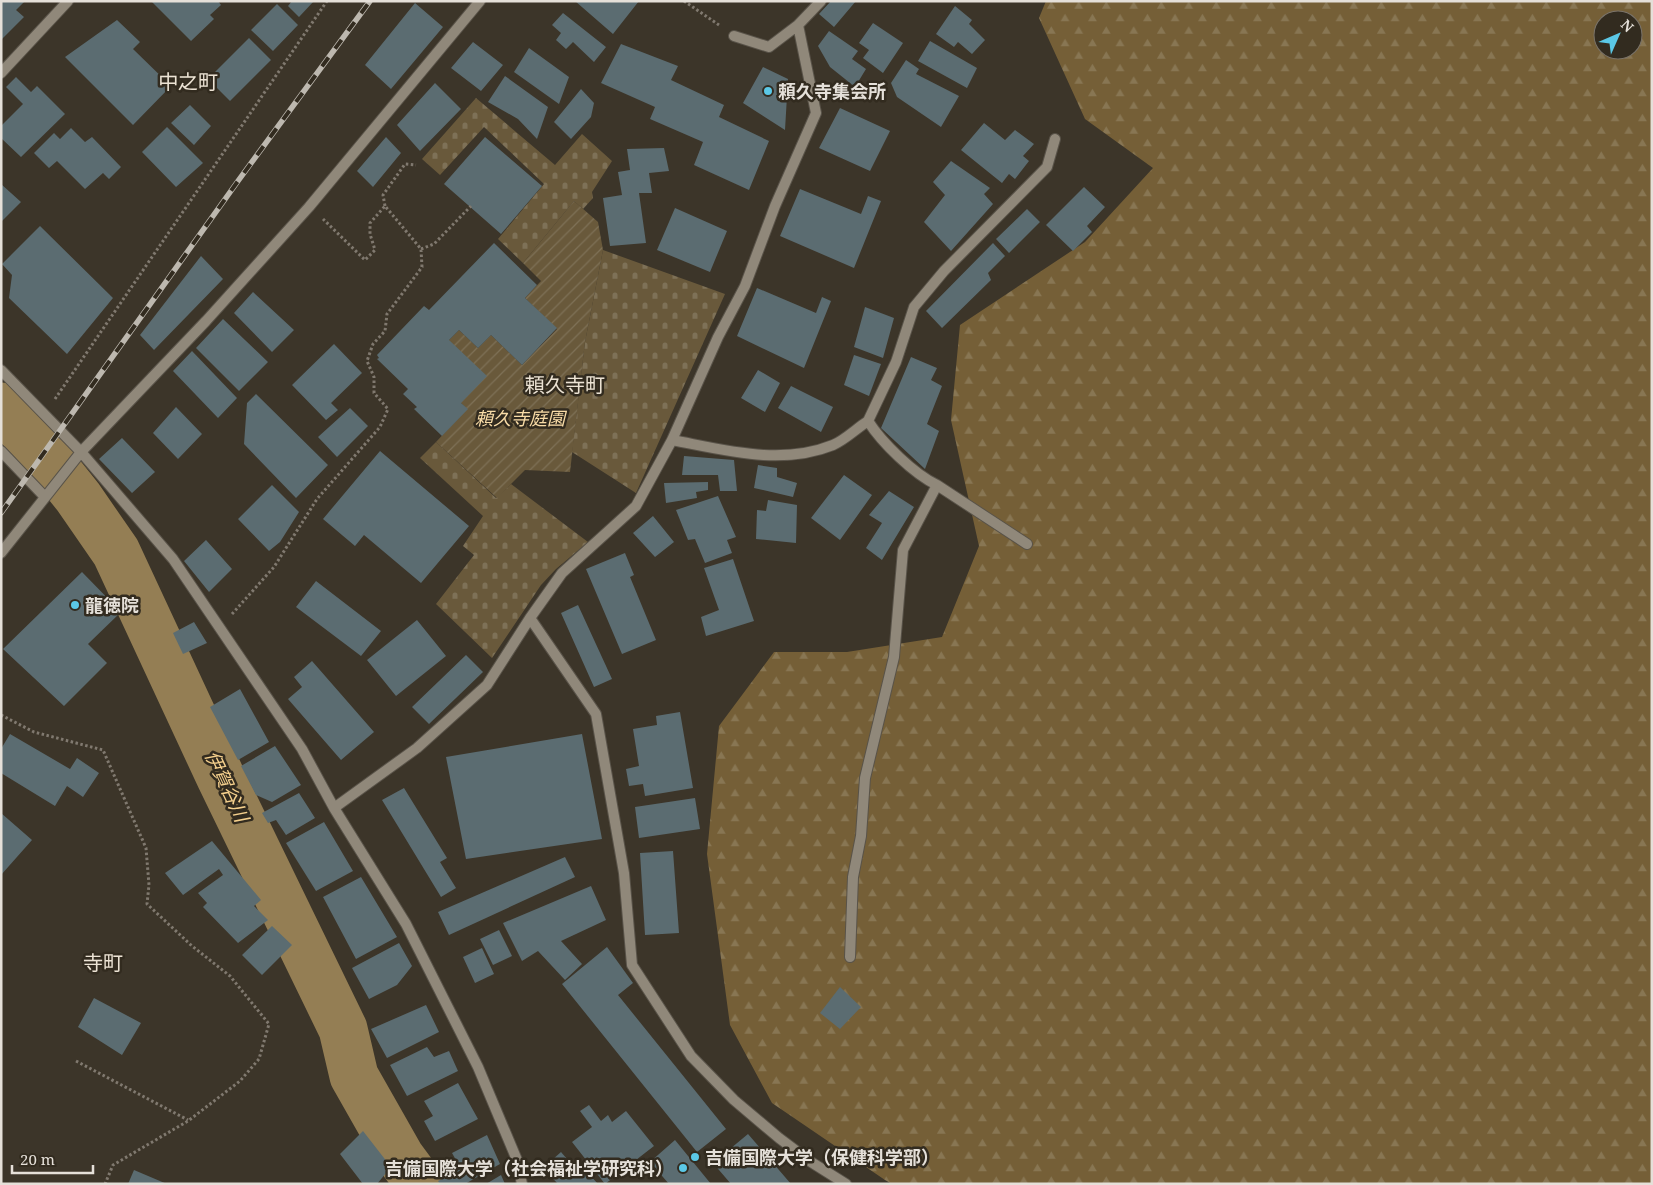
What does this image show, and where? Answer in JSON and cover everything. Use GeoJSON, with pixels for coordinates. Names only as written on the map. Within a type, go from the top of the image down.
{"type":"FeatureCollection","features":[{"type":"Feature","properties":{"kind":"street"},"geometry":{"type":"LineString","coordinates":[[1,73],[68,1]]}},
{"type":"Feature","properties":{"kind":"street"},"geometry":{"type":"LineString","coordinates":[[1,553],[81,452],[174,356],[308,206],[480,1]]}},
{"type":"Feature","properties":{"kind":"street"},"geometry":{"type":"LineString","coordinates":[[734,36],[769,47],[798,25],[821,1]]}},
{"type":"Feature","properties":{"kind":"street"},"geometry":{"type":"LineString","coordinates":[[334,808],[417,748],[487,686],[530,618],[562,574],[636,506],[672,440],[718,337],[745,286],[775,206],[816,113],[798,25]]}},
{"type":"Feature","properties":{"kind":"street"},"geometry":{"type":"LineString","coordinates":[[672,440],[758,456],[803,454],[834,444],[868,421],[896,362],[914,307],[944,271],[1047,167],[1055,140]]}},
{"type":"Feature","properties":{"kind":"street"},"geometry":{"type":"LineString","coordinates":[[1,370],[81,452],[173,559],[302,749],[334,808],[406,924],[478,1067],[517,1160],[522,1184]]}},
{"type":"Feature","properties":{"kind":"street"},"geometry":{"type":"LineString","coordinates":[[868,421],[875,432],[924,479],[937,485],[1027,544]]}},
{"type":"Feature","properties":{"kind":"street"},"geometry":{"type":"LineString","coordinates":[[1,451],[47,495]]}},
{"type":"Feature","properties":{"kind":"street"},"geometry":{"type":"LineString","coordinates":[[850,957],[853,877],[862,836],[864,778],[894,658],[903,550],[937,485]]}},
{"type":"Feature","properties":{"kind":"street"},"geometry":{"type":"LineString","coordinates":[[530,618],[596,714],[624,873],[632,965],[691,1056],[734,1100],[779,1138],[811,1162],[846,1184]]}},
{"type":"Feature","properties":{"kind":"path"},"geometry":{"type":"LineString","coordinates":[[44,415],[327,1]]}},
{"type":"Feature","properties":{"kind":"path"},"geometry":{"type":"LineString","coordinates":[[684,1],[734,36]]}},
{"type":"Feature","properties":{"kind":"path"},"geometry":{"type":"LineString","coordinates":[[220,627],[274,567],[317,500],[380,427],[388,409],[374,393],[374,377],[367,361],[373,344],[386,330],[387,314],[422,267],[422,249],[385,206],[383,195],[405,164],[416,166]]}},
{"type":"Feature","properties":{"kind":"path"},"geometry":{"type":"LineString","coordinates":[[329,225],[365,260],[375,250],[370,234],[370,223],[385,206]]}},
{"type":"Feature","properties":{"kind":"path"},"geometry":{"type":"LineString","coordinates":[[422,249],[434,244],[471,206]]}},
{"type":"Feature","properties":{"kind":"path"},"geometry":{"type":"LineString","coordinates":[[1,715],[34,732],[103,750],[146,848],[149,885],[147,904],[192,946],[230,976],[269,1024],[259,1059],[240,1081],[188,1121],[113,1165],[105,1184]]}},
{"type":"Feature","properties":{"kind":"path"},"geometry":{"type":"LineString","coordinates":[[76,1061],[188,1121]]}},
{"type":"Feature","properties":{"kind":"green space"},"geometry":{"type":"Polygon","coordinates":[[[1046,1],[1652,1],[1652,1184],[892,1184],[772,1103],[730,1025],[707,854],[719,726],[774,652],[847,652],[942,637],[979,546],[951,420],[960,325],[1085,242],[1153,168],[1085,119],[1039,18],[1046,1]]]}},
{"type":"Feature","properties":{"kind":"green space"},"geometry":{"type":"Polygon","coordinates":[[[476,98],[555,165],[582,134],[612,161],[592,192],[593,198],[583,209],[574,201],[523,263],[498,239],[544,184],[484,127],[440,175],[422,159],[476,98]]]}},
{"type":"Feature","properties":{"kind":"green space","name":"頼久寺庭園"},"geometry":{"type":"Polygon","coordinates":[[[574,201],[598,222],[603,250],[585,342],[570,472],[525,470],[497,498],[436,442],[467,409],[461,403],[449,340],[459,330],[478,348],[491,335],[522,365],[557,329],[525,298],[541,281],[523,263],[574,201]]]}},
{"type":"Feature","properties":{"kind":"green space"},"geometry":{"type":"Polygon","coordinates":[[[603,250],[725,294],[636,493],[572,452],[585,342],[603,250]]]}},
{"type":"Feature","properties":{"kind":"green space"},"geometry":{"type":"Polygon","coordinates":[[[436,442],[496,498],[511,484],[588,542],[556,569],[541,585],[492,658],[436,604],[474,555],[463,546],[483,516],[420,458],[436,442]]]}},
{"type":"Feature","properties":{"kind":"building"},"geometry":{"type":"Polygon","coordinates":[[[1,1],[25,1],[16,10],[24,17],[1,40],[1,1]]]}},
{"type":"Feature","properties":{"kind":"building"},"geometry":{"type":"Polygon","coordinates":[[[151,1],[218,1],[221,5],[210,15],[214,19],[191,41],[151,1]]]}},
{"type":"Feature","properties":{"kind":"building"},"geometry":{"type":"Polygon","coordinates":[[[292,1],[314,1],[299,17],[288,6],[292,1]]]}},
{"type":"Feature","properties":{"kind":"building"},"geometry":{"type":"Polygon","coordinates":[[[575,1],[639,1],[613,34],[575,1]]]}},
{"type":"Feature","properties":{"kind":"building"},"geometry":{"type":"Polygon","coordinates":[[[831,1],[856,1],[834,27],[819,14],[831,1]]]}},
{"type":"Feature","properties":{"kind":"building"},"geometry":{"type":"Polygon","coordinates":[[[415,3],[443,27],[391,89],[365,65],[415,3]]]}},
{"type":"Feature","properties":{"kind":"building"},"geometry":{"type":"Polygon","coordinates":[[[277,4],[298,25],[273,51],[251,30],[277,4]]]}},
{"type":"Feature","properties":{"kind":"building"},"geometry":{"type":"Polygon","coordinates":[[[955,6],[972,20],[969,24],[985,40],[972,54],[958,42],[954,47],[936,34],[955,6]]]}},
{"type":"Feature","properties":{"kind":"building"},"geometry":{"type":"Polygon","coordinates":[[[563,13],[606,47],[594,62],[573,42],[566,49],[556,40],[561,33],[552,25],[563,13]]]}},
{"type":"Feature","properties":{"kind":"building"},"geometry":{"type":"Polygon","coordinates":[[[117,20],[140,42],[133,49],[171,86],[133,125],[65,57],[117,20]]]}},
{"type":"Feature","properties":{"kind":"building"},"geometry":{"type":"Polygon","coordinates":[[[873,23],[903,43],[883,73],[863,58],[869,50],[859,43],[873,23]]]}},
{"type":"Feature","properties":{"kind":"building"},"geometry":{"type":"Polygon","coordinates":[[[829,31],[858,51],[852,59],[866,69],[855,87],[830,67],[818,46],[829,31]]]}},
{"type":"Feature","properties":{"kind":"building"},"geometry":{"type":"Polygon","coordinates":[[[249,38],[271,60],[230,101],[208,79],[249,38]]]}},
{"type":"Feature","properties":{"kind":"building"},"geometry":{"type":"Polygon","coordinates":[[[930,41],[977,68],[967,88],[918,61],[930,41]]]}},
{"type":"Feature","properties":{"kind":"building"},"geometry":{"type":"Polygon","coordinates":[[[473,42],[503,65],[481,91],[451,68],[473,42]]]}},
{"type":"Feature","properties":{"kind":"building"},"geometry":{"type":"Polygon","coordinates":[[[621,44],[678,66],[671,80],[724,105],[719,117],[769,141],[749,190],[694,165],[703,142],[650,119],[655,107],[601,83],[621,44]]]}},
{"type":"Feature","properties":{"kind":"building"},"geometry":{"type":"Polygon","coordinates":[[[529,48],[569,77],[559,104],[514,72],[529,48]]]}},
{"type":"Feature","properties":{"kind":"building"},"geometry":{"type":"Polygon","coordinates":[[[906,60],[919,69],[916,74],[959,96],[941,127],[897,97],[891,83],[906,60]]]}},
{"type":"Feature","properties":{"kind":"building","name":"頼久寺集会所"},"geometry":{"type":"Polygon","coordinates":[[[763,67],[788,79],[785,130],[743,103],[763,67]]]}},
{"type":"Feature","properties":{"kind":"building"},"geometry":{"type":"Polygon","coordinates":[[[505,76],[548,107],[537,139],[518,119],[488,102],[505,76]]]}},
{"type":"Feature","properties":{"kind":"building"},"geometry":{"type":"Polygon","coordinates":[[[16,77],[31,92],[37,86],[65,114],[21,157],[1,138],[1,126],[23,104],[6,87],[16,77]]]}},
{"type":"Feature","properties":{"kind":"building"},"geometry":{"type":"Polygon","coordinates":[[[435,83],[461,109],[420,151],[397,125],[435,83]]]}},
{"type":"Feature","properties":{"kind":"building"},"geometry":{"type":"Polygon","coordinates":[[[581,89],[594,103],[591,117],[571,139],[554,122],[581,89]]]}},
{"type":"Feature","properties":{"kind":"building"},"geometry":{"type":"Polygon","coordinates":[[[190,105],[211,126],[194,145],[171,123],[190,105]]]}},
{"type":"Feature","properties":{"kind":"building"},"geometry":{"type":"Polygon","coordinates":[[[840,108],[890,131],[870,171],[819,148],[840,108]]]}},
{"type":"Feature","properties":{"kind":"building"},"geometry":{"type":"Polygon","coordinates":[[[984,123],[1005,140],[1015,130],[1034,144],[1023,156],[1029,161],[1015,179],[1009,174],[1002,183],[961,150],[984,123]]]}},
{"type":"Feature","properties":{"kind":"building"},"geometry":{"type":"Polygon","coordinates":[[[167,127],[203,163],[176,187],[142,152],[167,127]]]}},
{"type":"Feature","properties":{"kind":"building"},"geometry":{"type":"Polygon","coordinates":[[[71,128],[85,142],[92,137],[121,167],[109,179],[103,173],[85,189],[57,161],[49,168],[34,153],[54,133],[60,139],[71,128]]]}},
{"type":"Feature","properties":{"kind":"building"},"geometry":{"type":"Polygon","coordinates":[[[386,137],[401,153],[373,187],[357,171],[386,137]]]}},
{"type":"Feature","properties":{"kind":"building"},"geometry":{"type":"Polygon","coordinates":[[[485,137],[542,186],[501,234],[444,184],[485,137]]]}},
{"type":"Feature","properties":{"kind":"building"},"geometry":{"type":"Polygon","coordinates":[[[664,148],[669,171],[649,173],[652,193],[639,193],[646,243],[610,246],[603,198],[622,195],[618,172],[630,170],[627,149],[664,148]]]}},
{"type":"Feature","properties":{"kind":"building"},"geometry":{"type":"Polygon","coordinates":[[[951,161],[990,188],[984,194],[993,204],[951,251],[924,222],[945,195],[933,182],[951,161]]]}},
{"type":"Feature","properties":{"kind":"building"},"geometry":{"type":"Polygon","coordinates":[[[1,184],[21,202],[1,222],[1,184]]]}},
{"type":"Feature","properties":{"kind":"building"},"geometry":{"type":"Polygon","coordinates":[[[1084,187],[1105,207],[1087,226],[1092,232],[1073,251],[1046,225],[1084,187]]]}},
{"type":"Feature","properties":{"kind":"building"},"geometry":{"type":"Polygon","coordinates":[[[800,189],[861,214],[868,196],[881,201],[854,268],[780,236],[800,189]]]}},
{"type":"Feature","properties":{"kind":"building"},"geometry":{"type":"Polygon","coordinates":[[[675,208],[727,231],[710,272],[657,250],[675,208]]]}},
{"type":"Feature","properties":{"kind":"building"},"geometry":{"type":"Polygon","coordinates":[[[1027,209],[1040,222],[1009,253],[996,239],[1027,209]]]}},
{"type":"Feature","properties":{"kind":"building"},"geometry":{"type":"Polygon","coordinates":[[[40,226],[113,298],[67,354],[9,298],[12,275],[2,264],[40,226]]]}},
{"type":"Feature","properties":{"kind":"building"},"geometry":{"type":"Polygon","coordinates":[[[494,243],[537,285],[525,298],[557,328],[522,365],[491,335],[478,348],[459,330],[449,340],[487,376],[461,403],[468,409],[442,436],[414,409],[417,407],[403,394],[408,389],[377,359],[379,358],[377,355],[424,306],[429,310],[494,243]]]}},
{"type":"Feature","properties":{"kind":"building"},"geometry":{"type":"Polygon","coordinates":[[[993,243],[1005,256],[988,273],[991,280],[942,328],[926,311],[993,243]]]}},
{"type":"Feature","properties":{"kind":"building"},"geometry":{"type":"Polygon","coordinates":[[[201,256],[223,279],[154,350],[140,335],[201,256]]]}},
{"type":"Feature","properties":{"kind":"building"},"geometry":{"type":"Polygon","coordinates":[[[757,288],[816,313],[822,297],[831,301],[804,368],[737,336],[757,288]]]}},
{"type":"Feature","properties":{"kind":"building"},"geometry":{"type":"Polygon","coordinates":[[[253,292],[294,330],[272,352],[234,313],[253,292]]]}},
{"type":"Feature","properties":{"kind":"building"},"geometry":{"type":"Polygon","coordinates":[[[865,307],[894,318],[883,358],[854,347],[865,307]]]}},
{"type":"Feature","properties":{"kind":"building"},"geometry":{"type":"Polygon","coordinates":[[[223,319],[268,362],[239,391],[196,348],[223,319]]]}},
{"type":"Feature","properties":{"kind":"building"},"geometry":{"type":"Polygon","coordinates":[[[334,344],[362,373],[331,403],[338,410],[326,420],[292,385],[334,344]]]}},
{"type":"Feature","properties":{"kind":"building"},"geometry":{"type":"Polygon","coordinates":[[[192,351],[237,398],[218,418],[173,371],[192,351]]]}},
{"type":"Feature","properties":{"kind":"building"},"geometry":{"type":"Polygon","coordinates":[[[854,355],[881,364],[869,396],[844,385],[854,355]]]}},
{"type":"Feature","properties":{"kind":"building"},"geometry":{"type":"Polygon","coordinates":[[[911,357],[937,368],[931,380],[942,386],[927,424],[939,431],[925,469],[881,428],[911,357]]]}},
{"type":"Feature","properties":{"kind":"building"},"geometry":{"type":"Polygon","coordinates":[[[758,370],[780,383],[765,412],[741,398],[758,370]]]}},
{"type":"Feature","properties":{"kind":"building"},"geometry":{"type":"Polygon","coordinates":[[[791,386],[833,407],[821,432],[778,408],[791,386]]]}},
{"type":"Feature","properties":{"kind":"building"},"geometry":{"type":"Polygon","coordinates":[[[256,394],[328,465],[296,498],[244,444],[247,403],[256,394]]]}},
{"type":"Feature","properties":{"kind":"building"},"geometry":{"type":"Polygon","coordinates":[[[176,407],[202,434],[178,459],[153,433],[176,407]]]}},
{"type":"Feature","properties":{"kind":"building"},"geometry":{"type":"Polygon","coordinates":[[[350,408],[368,426],[337,457],[318,437],[350,408]]]}},
{"type":"Feature","properties":{"kind":"building"},"geometry":{"type":"Polygon","coordinates":[[[122,438],[155,472],[132,493],[99,459],[122,438]]]}},
{"type":"Feature","properties":{"kind":"building"},"geometry":{"type":"Polygon","coordinates":[[[380,451],[469,526],[421,583],[364,535],[355,546],[323,519],[380,451]]]}},
{"type":"Feature","properties":{"kind":"building"},"geometry":{"type":"Polygon","coordinates":[[[684,456],[734,460],[737,491],[720,491],[718,475],[682,475],[684,456]]]}},
{"type":"Feature","properties":{"kind":"building"},"geometry":{"type":"Polygon","coordinates":[[[758,465],[777,468],[777,477],[797,483],[793,497],[754,488],[758,465]]]}},
{"type":"Feature","properties":{"kind":"building"},"geometry":{"type":"Polygon","coordinates":[[[844,475],[872,495],[840,540],[811,518],[844,475]]]}},
{"type":"Feature","properties":{"kind":"building"},"geometry":{"type":"Polygon","coordinates":[[[708,482],[708,490],[696,492],[697,498],[666,503],[664,483],[708,482]]]}},
{"type":"Feature","properties":{"kind":"building"},"geometry":{"type":"Polygon","coordinates":[[[272,485],[299,512],[280,542],[269,551],[238,519],[272,485]]]}},
{"type":"Feature","properties":{"kind":"building"},"geometry":{"type":"Polygon","coordinates":[[[889,491],[914,507],[882,560],[866,548],[882,523],[869,515],[889,491]]]}},
{"type":"Feature","properties":{"kind":"building"},"geometry":{"type":"Polygon","coordinates":[[[718,496],[736,537],[727,540],[732,553],[705,563],[695,539],[688,540],[676,510],[718,496]]]}},
{"type":"Feature","properties":{"kind":"building"},"geometry":{"type":"Polygon","coordinates":[[[768,500],[797,505],[796,543],[756,539],[757,510],[766,511],[768,500]]]}},
{"type":"Feature","properties":{"kind":"building"},"geometry":{"type":"Polygon","coordinates":[[[653,516],[674,542],[655,557],[633,533],[653,516]]]}},
{"type":"Feature","properties":{"kind":"building"},"geometry":{"type":"Polygon","coordinates":[[[206,540],[232,569],[209,592],[184,561],[206,540]]]}},
{"type":"Feature","properties":{"kind":"building"},"geometry":{"type":"Polygon","coordinates":[[[625,553],[634,575],[630,577],[656,640],[622,654],[586,569],[625,553]]]}},
{"type":"Feature","properties":{"kind":"building"},"geometry":{"type":"Polygon","coordinates":[[[733,559],[754,621],[706,636],[701,617],[719,610],[704,568],[733,559]]]}},
{"type":"Feature","properties":{"kind":"building"},"geometry":{"type":"Polygon","coordinates":[[[82,572],[121,612],[88,644],[107,663],[64,706],[3,649],[82,572]]]}},
{"type":"Feature","properties":{"kind":"building"},"geometry":{"type":"Polygon","coordinates":[[[316,581],[381,631],[361,656],[296,607],[316,581]]]}},
{"type":"Feature","properties":{"kind":"building"},"geometry":{"type":"Polygon","coordinates":[[[578,605],[612,679],[594,687],[561,613],[578,605]]]}},
{"type":"Feature","properties":{"kind":"building"},"geometry":{"type":"Polygon","coordinates":[[[417,620],[446,656],[396,696],[367,660],[417,620]]]}},
{"type":"Feature","properties":{"kind":"building"},"geometry":{"type":"Polygon","coordinates":[[[194,622],[207,643],[183,654],[173,633],[194,622]]]}},
{"type":"Feature","properties":{"kind":"building"},"geometry":{"type":"Polygon","coordinates":[[[466,655],[483,672],[429,724],[412,707],[466,655]]]}},
{"type":"Feature","properties":{"kind":"building"},"geometry":{"type":"Polygon","coordinates":[[[312,661],[374,732],[341,760],[288,699],[302,687],[294,677],[312,661]]]}},
{"type":"Feature","properties":{"kind":"building"},"geometry":{"type":"Polygon","coordinates":[[[240,689],[269,742],[238,760],[210,707],[240,689]]]}},
{"type":"Feature","properties":{"kind":"building"},"geometry":{"type":"Polygon","coordinates":[[[680,712],[693,788],[645,796],[643,784],[629,786],[626,769],[639,766],[633,729],[657,725],[656,716],[680,712]]]}},
{"type":"Feature","properties":{"kind":"building"},"geometry":{"type":"Polygon","coordinates":[[[10,734],[70,769],[77,758],[99,773],[83,797],[67,786],[55,806],[1,773],[1,749],[10,734]]]}},
{"type":"Feature","properties":{"kind":"building"},"geometry":{"type":"Polygon","coordinates":[[[582,734],[602,839],[466,859],[446,757],[582,734]]]}},
{"type":"Feature","properties":{"kind":"building"},"geometry":{"type":"Polygon","coordinates":[[[275,746],[301,785],[272,802],[256,795],[241,766],[275,746]]]}},
{"type":"Feature","properties":{"kind":"building"},"geometry":{"type":"Polygon","coordinates":[[[404,788],[447,858],[440,862],[456,888],[441,897],[382,800],[404,788]]]}},
{"type":"Feature","properties":{"kind":"building"},"geometry":{"type":"Polygon","coordinates":[[[299,793],[315,818],[286,835],[276,820],[268,823],[262,813],[299,793]]]}},
{"type":"Feature","properties":{"kind":"building"},"geometry":{"type":"Polygon","coordinates":[[[695,798],[700,829],[639,838],[635,807],[695,798]]]}},
{"type":"Feature","properties":{"kind":"building"},"geometry":{"type":"Polygon","coordinates":[[[1,813],[32,840],[1,875],[1,813]]]}},
{"type":"Feature","properties":{"kind":"building"},"geometry":{"type":"Polygon","coordinates":[[[324,822],[353,871],[316,891],[286,843],[324,822]]]}},
{"type":"Feature","properties":{"kind":"building"},"geometry":{"type":"Polygon","coordinates":[[[212,841],[261,900],[254,906],[268,920],[238,943],[203,907],[207,903],[198,893],[223,875],[219,869],[183,895],[165,873],[212,841]]]}},
{"type":"Feature","properties":{"kind":"building"},"geometry":{"type":"Polygon","coordinates":[[[673,851],[679,933],[645,935],[640,853],[673,851]]]}},
{"type":"Feature","properties":{"kind":"building"},"geometry":{"type":"Polygon","coordinates":[[[565,857],[575,877],[449,935],[438,912],[565,857]]]}},
{"type":"Feature","properties":{"kind":"building"},"geometry":{"type":"Polygon","coordinates":[[[361,877],[397,937],[356,959],[323,897],[361,877]]]}},
{"type":"Feature","properties":{"kind":"building"},"geometry":{"type":"Polygon","coordinates":[[[591,886],[606,920],[561,941],[582,964],[565,980],[538,951],[522,961],[503,923],[591,886]]]}},
{"type":"Feature","properties":{"kind":"building"},"geometry":{"type":"Polygon","coordinates":[[[272,926],[292,945],[262,975],[242,955],[272,926]]]}},
{"type":"Feature","properties":{"kind":"building"},"geometry":{"type":"Polygon","coordinates":[[[499,930],[512,956],[493,965],[480,939],[499,930]]]}},
{"type":"Feature","properties":{"kind":"building"},"geometry":{"type":"Polygon","coordinates":[[[399,943],[412,966],[397,985],[369,999],[352,968],[399,943]]]}},
{"type":"Feature","properties":{"kind":"building"},"geometry":{"type":"Polygon","coordinates":[[[607,947],[633,983],[618,995],[726,1129],[697,1152],[562,984],[607,947]]]}},
{"type":"Feature","properties":{"kind":"building"},"geometry":{"type":"Polygon","coordinates":[[[482,948],[494,974],[475,983],[463,957],[482,948]]]}},
{"type":"Feature","properties":{"kind":"building"},"geometry":{"type":"Polygon","coordinates":[[[840,987],[861,1007],[840,1029],[820,1013],[840,987]]]}},
{"type":"Feature","properties":{"kind":"building"},"geometry":{"type":"Polygon","coordinates":[[[94,998],[141,1023],[122,1055],[78,1027],[94,998]]]}},
{"type":"Feature","properties":{"kind":"building"},"geometry":{"type":"Polygon","coordinates":[[[426,1005],[439,1032],[387,1058],[371,1029],[426,1005]]]}},
{"type":"Feature","properties":{"kind":"building"},"geometry":{"type":"Polygon","coordinates":[[[427,1047],[434,1057],[449,1051],[458,1071],[407,1096],[390,1065],[427,1047]]]}},
{"type":"Feature","properties":{"kind":"building"},"geometry":{"type":"Polygon","coordinates":[[[458,1083],[478,1119],[435,1141],[424,1121],[433,1116],[424,1101],[458,1083]]]}},
{"type":"Feature","properties":{"kind":"building"},"geometry":{"type":"Polygon","coordinates":[[[589,1105],[601,1121],[608,1115],[612,1122],[626,1111],[654,1146],[605,1184],[572,1142],[592,1127],[580,1111],[589,1105]]]}},
{"type":"Feature","properties":{"kind":"building"},"geometry":{"type":"Polygon","coordinates":[[[363,1131],[391,1167],[377,1184],[363,1184],[340,1154],[363,1131]]]}},
{"type":"Feature","properties":{"kind":"building"},"geometry":{"type":"Polygon","coordinates":[[[748,1134],[791,1184],[731,1184],[713,1163],[748,1134]]]}},
{"type":"Feature","properties":{"kind":"building"},"geometry":{"type":"Polygon","coordinates":[[[487,1135],[500,1164],[465,1184],[440,1184],[438,1181],[461,1169],[452,1153],[487,1135]]]}},
{"type":"Feature","properties":{"kind":"building"},"geometry":{"type":"Polygon","coordinates":[[[675,1140],[711,1184],[669,1184],[650,1162],[675,1140]]]}},
{"type":"Feature","properties":{"kind":"building"},"geometry":{"type":"Polygon","coordinates":[[[561,1152],[573,1166],[578,1162],[598,1184],[558,1184],[543,1168],[561,1152]]]}},
{"type":"Feature","properties":{"kind":"building"},"geometry":{"type":"Polygon","coordinates":[[[134,1170],[167,1184],[128,1184],[134,1170]]]}},
{"type":"Feature","properties":{"kind":"building"},"geometry":{"type":"Polygon","coordinates":[[[501,1175],[505,1184],[486,1184],[501,1175]]]}},
{"type":"Feature","properties":{"kind":"waterway","name":"伊賀谷川"},"geometry":{"type":"LineString","coordinates":[[1,407],[34,442],[78,497],[116,552],[221,778],[343,1029],[354,1076],[400,1157],[420,1184]]}},
{"type":"Feature","properties":{"kind":"railway"},"geometry":{"type":"LineString","coordinates":[[1,513],[238,181],[370,1]]}},
{"type":"Feature","properties":{"kind":"place","name":"頼久寺集会所"},"geometry":{"type":"Point","coordinates":[768,91]}},
{"type":"Feature","properties":{"kind":"place","name":"龍徳院"},"geometry":{"type":"Point","coordinates":[75,605]}},
{"type":"Feature","properties":{"kind":"place","name":"吉備国際大学（保健科学部）"},"geometry":{"type":"Point","coordinates":[695,1157]}},
{"type":"Feature","properties":{"kind":"place","name":"吉備国際大学（社会福祉学研究科）"},"geometry":{"type":"Point","coordinates":[683,1168]}},
{"type":"Feature","properties":{"kind":"district","name":"中之町"},"geometry":{"type":"Point","coordinates":[188,81]}},
{"type":"Feature","properties":{"kind":"district","name":"頼久寺町"},"geometry":{"type":"Point","coordinates":[565,384]}},
{"type":"Feature","properties":{"kind":"district","name":"寺町"},"geometry":{"type":"Point","coordinates":[103,962]}}]}
